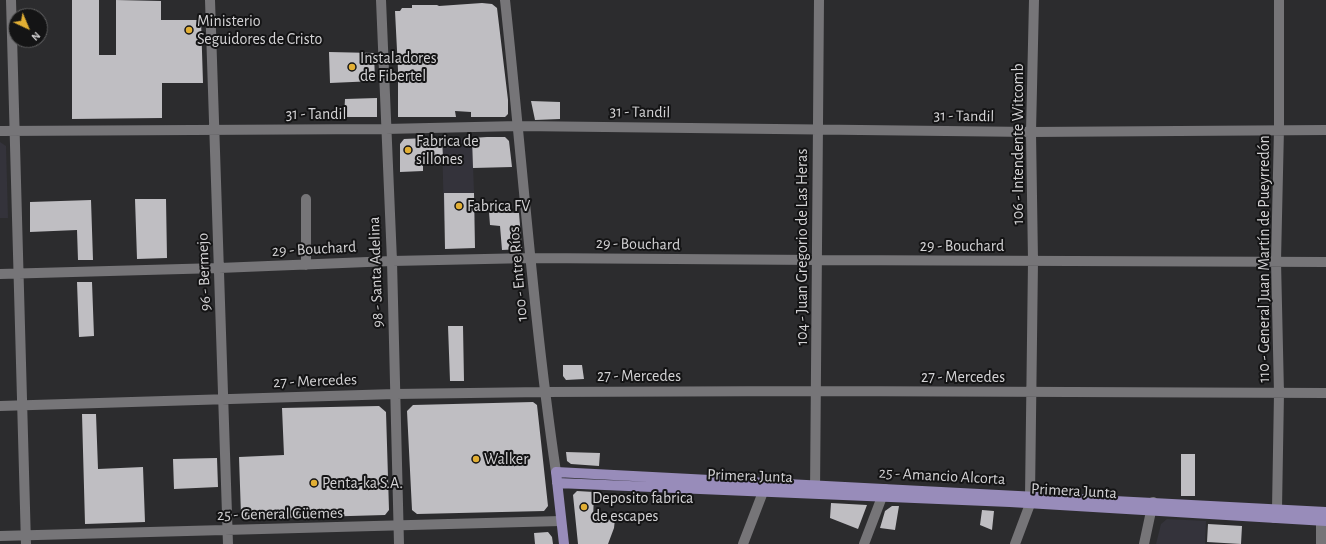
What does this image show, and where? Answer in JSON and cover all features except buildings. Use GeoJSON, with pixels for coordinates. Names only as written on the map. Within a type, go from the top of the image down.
{"type":"FeatureCollection","features":[{"type":"Feature","properties":{"kind":"main road","name":"100 - Entre Ríos"},"geometry":{"type":"LineString","coordinates":[[556,472],[564,544]]}},
{"type":"Feature","properties":{"kind":"main road"},"geometry":{"type":"LineString","coordinates":[[556,472],[763,488]]}},
{"type":"Feature","properties":{"kind":"main road","name":"Primera Junta"},"geometry":{"type":"LineString","coordinates":[[557,483],[815,489],[1324,516]]}},
{"type":"Feature","properties":{"kind":"street"},"geometry":{"type":"LineString","coordinates":[[10,0],[26,540]]}},
{"type":"Feature","properties":{"kind":"street","name":"96 - Bermejo"},"geometry":{"type":"LineString","coordinates":[[210,0],[228,544]]}},
{"type":"Feature","properties":{"kind":"street","name":"98 - Santa Adelina"},"geometry":{"type":"LineString","coordinates":[[381,0],[385,129],[392,261],[399,544]]}},
{"type":"Feature","properties":{"kind":"street","name":"100 - Entre Ríos"},"geometry":{"type":"LineString","coordinates":[[505,0],[519,126],[544,392],[556,472]]}},
{"type":"Feature","properties":{"kind":"street","name":"104 - Juan Gregorio de Las Heras"},"geometry":{"type":"LineString","coordinates":[[815,489],[819,0]]}},
{"type":"Feature","properties":{"kind":"street","name":"106 - Intendente Witcomb"},"geometry":{"type":"LineString","coordinates":[[1030,500],[1033,261],[1031,132],[1034,0]]}},
{"type":"Feature","properties":{"kind":"street","name":"110 - General Juan Martín de Pueyrredón"},"geometry":{"type":"LineString","coordinates":[[1275,513],[1279,393],[1276,261],[1279,129],[1279,0]]}},
{"type":"Feature","properties":{"kind":"street","name":"31 - Tandil"},"geometry":{"type":"LineString","coordinates":[[0,131],[385,129],[519,126],[1031,132],[1279,129],[1326,130]]}},
{"type":"Feature","properties":{"kind":"street"},"geometry":{"type":"LineString","coordinates":[[306,199],[306,265]]}},
{"type":"Feature","properties":{"kind":"street","name":"29 - Bouchard"},"geometry":{"type":"LineString","coordinates":[[0,274],[531,258],[1326,262]]}},
{"type":"Feature","properties":{"kind":"street","name":"27 - Mercedes"},"geometry":{"type":"LineString","coordinates":[[0,406],[395,394],[544,392],[816,391],[1326,393]]}},
{"type":"Feature","properties":{"kind":"street"},"geometry":{"type":"LineString","coordinates":[[743,544],[763,488]]}},
{"type":"Feature","properties":{"kind":"street"},"geometry":{"type":"LineString","coordinates":[[864,544],[884,493]]}},
{"type":"Feature","properties":{"kind":"street"},"geometry":{"type":"LineString","coordinates":[[1014,544],[1030,500]]}},
{"type":"Feature","properties":{"kind":"street"},"geometry":{"type":"LineString","coordinates":[[1144,544],[1152,506]]}},
{"type":"Feature","properties":{"kind":"street"},"geometry":{"type":"LineString","coordinates":[[1321,544],[1324,516]]}},
{"type":"Feature","properties":{"kind":"street","name":"25 - General Güemes"},"geometry":{"type":"LineString","coordinates":[[0,536],[26,540],[228,530],[561,521]]}},
{"type":"Feature","properties":{"kind":"shaded area"},"geometry":{"type":"Polygon","coordinates":[[[442,138],[472,138],[475,219],[444,221],[442,138]]]}},
{"type":"Feature","properties":{"kind":"shaded area"},"geometry":{"type":"Polygon","coordinates":[[[0,142],[6,146],[8,218],[0,218],[0,142]]]}},
{"type":"Feature","properties":{"kind":"shaded area"},"geometry":{"type":"Polygon","coordinates":[[[1167,519],[1206,521],[1205,544],[1156,544],[1161,524],[1167,519]]]}},
{"type":"Feature","properties":{"kind":"place","name":"Ministerio Seguidores de Cristo"},"geometry":{"type":"Point","coordinates":[189,30]}},
{"type":"Feature","properties":{"kind":"place","name":"Instaladores de Fibertel"},"geometry":{"type":"Point","coordinates":[352,67]}},
{"type":"Feature","properties":{"kind":"place","name":"Fabrica de sillones"},"geometry":{"type":"Point","coordinates":[408,150]}},
{"type":"Feature","properties":{"kind":"place","name":"Fabrica FV"},"geometry":{"type":"Point","coordinates":[459,206]}},
{"type":"Feature","properties":{"kind":"place","name":"Walker"},"geometry":{"type":"Point","coordinates":[476,459]}},
{"type":"Feature","properties":{"kind":"place","name":"Penta-ka S.A."},"geometry":{"type":"Point","coordinates":[314,483]}},
{"type":"Feature","properties":{"kind":"place","name":"Deposito fabrica de escapes"},"geometry":{"type":"Point","coordinates":[584,507]}}]}
